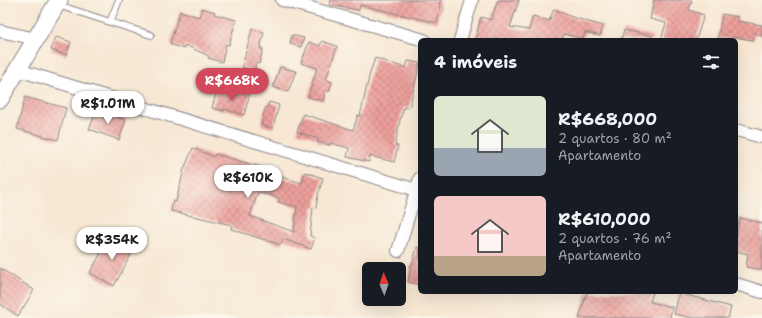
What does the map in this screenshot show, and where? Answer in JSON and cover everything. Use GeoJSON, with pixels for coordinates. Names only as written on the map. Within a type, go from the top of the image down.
{"type":"FeatureCollection","features":[{"type":"Feature","properties":{"kind":"main road"},"geometry":{"type":"LineString","coordinates":[[0,99],[57,2]]}},
{"type":"Feature","properties":{"kind":"street"},"geometry":{"type":"LineString","coordinates":[[282,0],[312,4],[418,38]]}},
{"type":"Feature","properties":{"kind":"street"},"geometry":{"type":"LineString","coordinates":[[461,38],[472,0]]}},
{"type":"Feature","properties":{"kind":"street"},"geometry":{"type":"LineString","coordinates":[[0,31],[36,39]]}},
{"type":"Feature","properties":{"kind":"street"},"geometry":{"type":"LineString","coordinates":[[18,70],[418,191],[398,250]]}},
{"type":"Feature","properties":{"kind":"street"},"geometry":{"type":"LineString","coordinates":[[738,131],[762,138]]}},
{"type":"Feature","properties":{"kind":"street"},"geometry":{"type":"LineString","coordinates":[[738,285],[762,292]]}},
{"type":"Feature","properties":{"kind":"lane"},"geometry":{"type":"LineString","coordinates":[[110,22],[119,0]]}},
{"type":"Feature","properties":{"kind":"lane"},"geometry":{"type":"LineString","coordinates":[[57,2],[150,35]]}},
{"type":"Feature","properties":{"kind":"building"},"geometry":{"type":"Polygon","coordinates":[[[331,0],[441,0],[439,4],[441,5],[437,23],[360,5],[359,10],[330,5],[331,0]]]}},
{"type":"Feature","properties":{"kind":"building"},"geometry":{"type":"Polygon","coordinates":[[[498,0],[519,0],[510,27],[529,30],[533,16],[549,21],[554,9],[572,17],[603,26],[600,36],[585,32],[583,38],[564,34],[563,38],[476,38],[481,17],[491,20],[498,0]]]}},
{"type":"Feature","properties":{"kind":"building"},"geometry":{"type":"Polygon","coordinates":[[[654,0],[692,0],[689,10],[704,15],[697,38],[662,38],[666,23],[650,19],[654,0]]]}},
{"type":"Feature","properties":{"kind":"building"},"geometry":{"type":"Polygon","coordinates":[[[202,8],[215,12],[214,14],[236,20],[229,45],[226,44],[222,62],[208,58],[209,56],[185,45],[184,49],[170,44],[180,11],[199,17],[202,8]]]}},
{"type":"Feature","properties":{"kind":"building"},"geometry":{"type":"Polygon","coordinates":[[[722,14],[738,17],[737,21],[762,25],[762,36],[755,33],[753,40],[734,37],[718,38],[722,14]]]}},
{"type":"Feature","properties":{"kind":"building"},"geometry":{"type":"Polygon","coordinates":[[[252,29],[264,32],[260,49],[263,49],[259,64],[256,63],[254,71],[242,67],[252,29]]]}},
{"type":"Feature","properties":{"kind":"building"},"geometry":{"type":"Polygon","coordinates":[[[624,30],[652,36],[652,38],[622,38],[624,30]]]}},
{"type":"Feature","properties":{"kind":"building"},"geometry":{"type":"Polygon","coordinates":[[[292,35],[304,38],[301,47],[290,44],[292,35]]]}},
{"type":"Feature","properties":{"kind":"building"},"geometry":{"type":"Polygon","coordinates":[[[56,37],[71,42],[66,55],[51,50],[56,37]]]}},
{"type":"Feature","properties":{"kind":"building"},"geometry":{"type":"Polygon","coordinates":[[[322,41],[337,46],[326,80],[332,82],[329,92],[326,90],[323,101],[308,97],[317,68],[301,63],[309,42],[320,46],[322,41]]]}},
{"type":"Feature","properties":{"kind":"building"},"geometry":{"type":"Polygon","coordinates":[[[375,58],[406,68],[408,61],[418,63],[418,71],[409,108],[404,107],[400,120],[395,145],[398,146],[394,162],[370,156],[369,162],[347,157],[349,148],[330,143],[330,145],[317,142],[318,139],[297,132],[303,114],[353,130],[358,115],[360,116],[375,58]]]}},
{"type":"Feature","properties":{"kind":"building"},"geometry":{"type":"Polygon","coordinates":[[[280,67],[296,71],[288,92],[273,87],[280,67]]]}},
{"type":"Feature","properties":{"kind":"building"},"geometry":{"type":"Polygon","coordinates":[[[240,90],[250,93],[244,115],[224,109],[224,111],[212,108],[217,91],[238,96],[240,90]]]}},
{"type":"Feature","properties":{"kind":"building"},"geometry":{"type":"Polygon","coordinates":[[[25,97],[66,108],[58,140],[17,129],[25,97]]]}},
{"type":"Feature","properties":{"kind":"building"},"geometry":{"type":"Polygon","coordinates":[[[269,102],[279,105],[273,128],[261,125],[265,108],[267,108],[269,102]]]}},
{"type":"Feature","properties":{"kind":"building"},"geometry":{"type":"Polygon","coordinates":[[[97,110],[126,120],[119,140],[89,129],[97,110]]]}},
{"type":"Feature","properties":{"kind":"building"},"geometry":{"type":"Polygon","coordinates":[[[193,148],[214,157],[215,154],[265,168],[264,172],[302,183],[305,172],[323,178],[316,208],[313,207],[310,236],[315,238],[311,249],[283,239],[281,245],[231,229],[232,225],[171,211],[173,201],[176,202],[184,169],[193,148]],[[258,192],[250,216],[294,232],[297,207],[278,202],[279,198],[258,192]]]}},
{"type":"Feature","properties":{"kind":"building"},"geometry":{"type":"Polygon","coordinates":[[[740,218],[762,223],[762,270],[746,267],[748,254],[738,252],[738,226],[740,218]]]}},
{"type":"Feature","properties":{"kind":"building"},"geometry":{"type":"Polygon","coordinates":[[[110,236],[134,249],[114,286],[90,273],[110,236]]]}},
{"type":"Feature","properties":{"kind":"building"},"geometry":{"type":"Polygon","coordinates":[[[417,247],[418,284],[408,282],[417,247]]]}},
{"type":"Feature","properties":{"kind":"building"},"geometry":{"type":"Polygon","coordinates":[[[0,268],[34,290],[18,316],[0,304],[0,268]]]}},
{"type":"Feature","properties":{"kind":"building"},"geometry":{"type":"Polygon","coordinates":[[[586,294],[652,294],[650,302],[672,307],[670,318],[579,318],[586,294]]]}},
{"type":"Feature","properties":{"kind":"building"},"geometry":{"type":"Polygon","coordinates":[[[679,294],[731,307],[728,318],[693,318],[674,314],[679,294]]]}}]}
